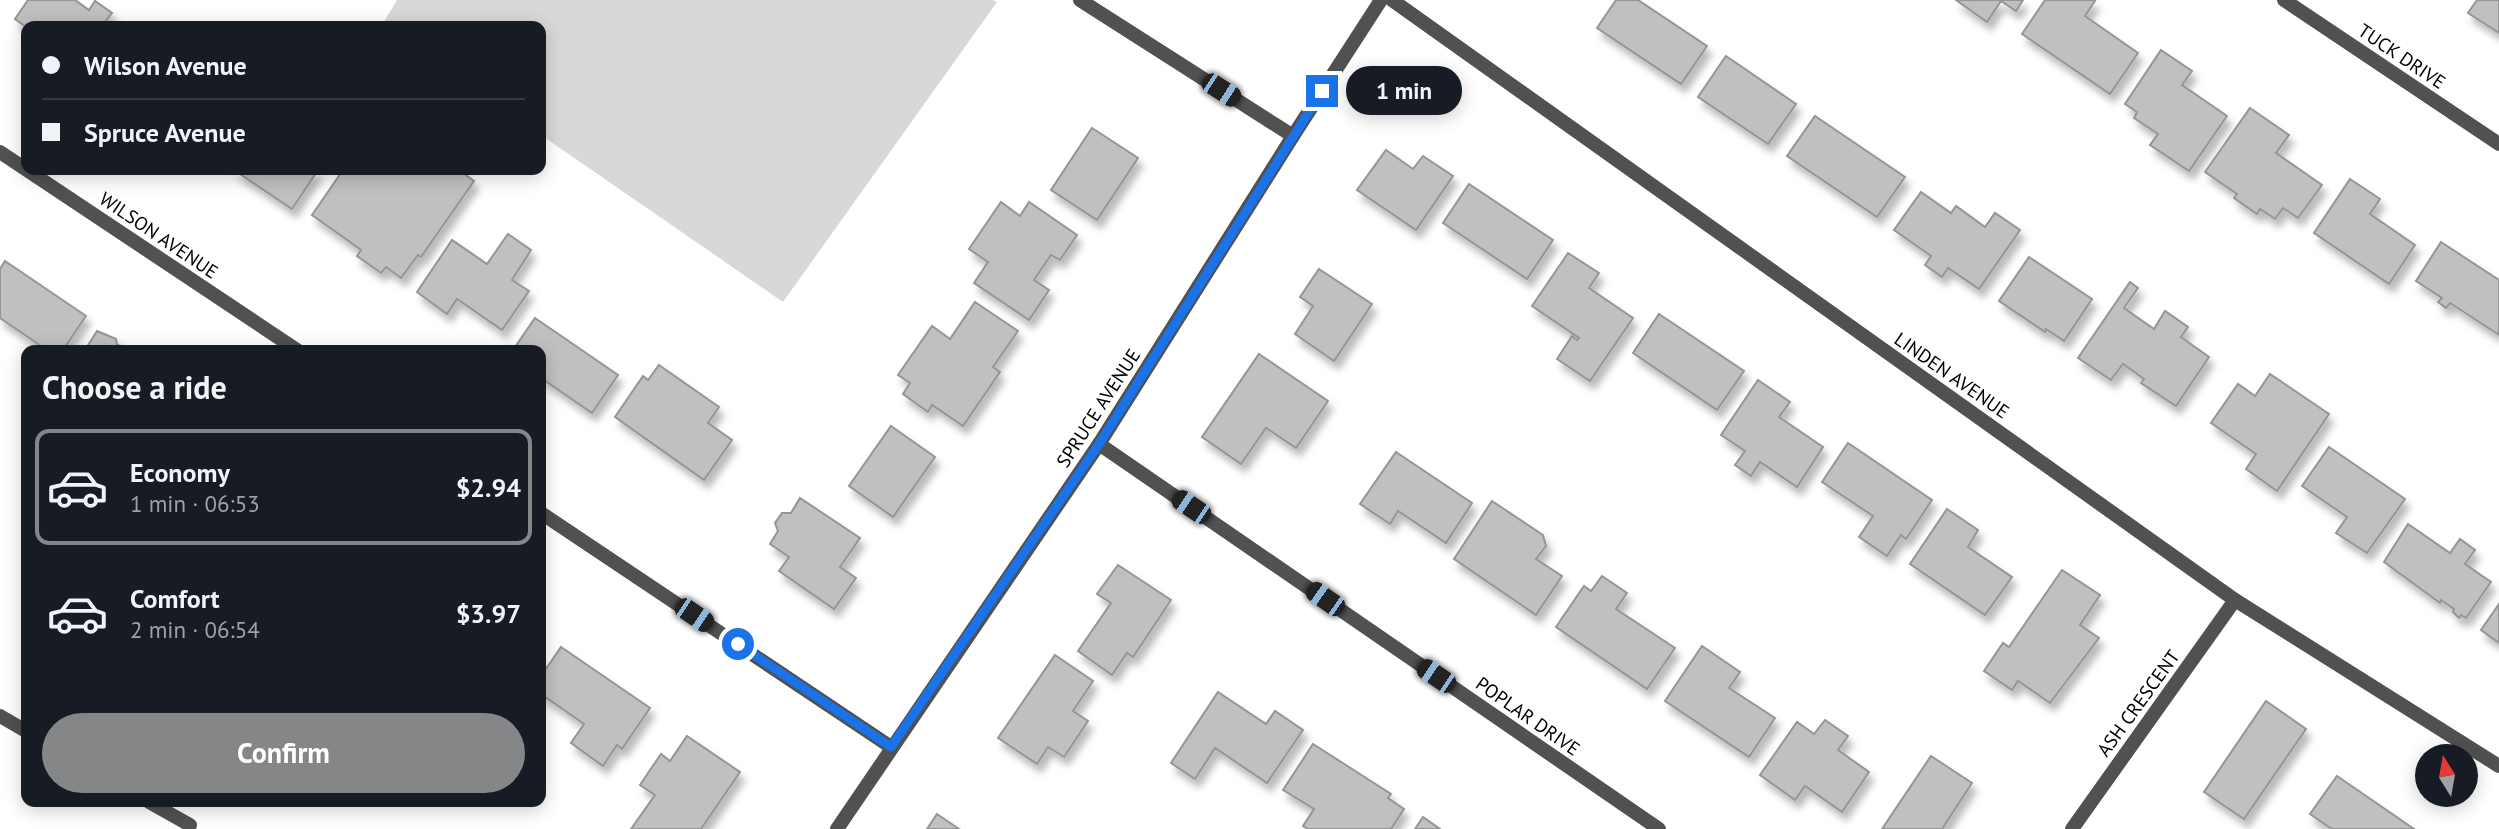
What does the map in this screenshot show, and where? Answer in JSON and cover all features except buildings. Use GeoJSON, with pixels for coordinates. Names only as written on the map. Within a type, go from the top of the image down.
{"type":"FeatureCollection","features":[{"type":"Feature","properties":{"kind":"street"},"geometry":{"type":"LineString","coordinates":[[1080,0],[1293,136]]}},
{"type":"Feature","properties":{"kind":"street","name":"SPRUCE AVENUE"},"geometry":{"type":"LineString","coordinates":[[837,829],[1099,444],[1381,0]]}},
{"type":"Feature","properties":{"kind":"street","name":"LINDEN AVENUE"},"geometry":{"type":"LineString","coordinates":[[1392,0],[2235,600],[2499,766]]}},
{"type":"Feature","properties":{"kind":"street","name":"TUCK DRIVE"},"geometry":{"type":"LineString","coordinates":[[2284,0],[2499,144]]}},
{"type":"Feature","properties":{"kind":"street","name":"WILSON AVENUE"},"geometry":{"type":"LineString","coordinates":[[0,152],[21,166]]}},
{"type":"Feature","properties":{"kind":"street","name":"WILSON AVENUE"},"geometry":{"type":"LineString","coordinates":[[34,175],[290,345]]}},
{"type":"Feature","properties":{"kind":"street","name":"POPLAR DRIVE"},"geometry":{"type":"LineString","coordinates":[[1099,444],[1659,829]]}},
{"type":"Feature","properties":{"kind":"street"},"geometry":{"type":"LineString","coordinates":[[546,516],[891,747]]}},
{"type":"Feature","properties":{"kind":"street","name":"ASH CRESCENT"},"geometry":{"type":"LineString","coordinates":[[2072,829],[2235,600]]}},
{"type":"Feature","properties":{"kind":"street"},"geometry":{"type":"LineString","coordinates":[[0,716],[21,728]]}},
{"type":"Feature","properties":{"kind":"street"},"geometry":{"type":"LineString","coordinates":[[158,807],[190,825]]}},
{"type":"Feature","properties":{"kind":"shaded area"},"geometry":{"type":"Polygon","coordinates":[[[397,0],[997,2],[783,302],[546,138],[546,21],[384,21],[397,0]]]}},
{"type":"Feature","properties":{"kind":"route"},"geometry":{"type":"LineString","coordinates":[[738,644],[891,747],[1099,444],[1322,91]]}}]}
